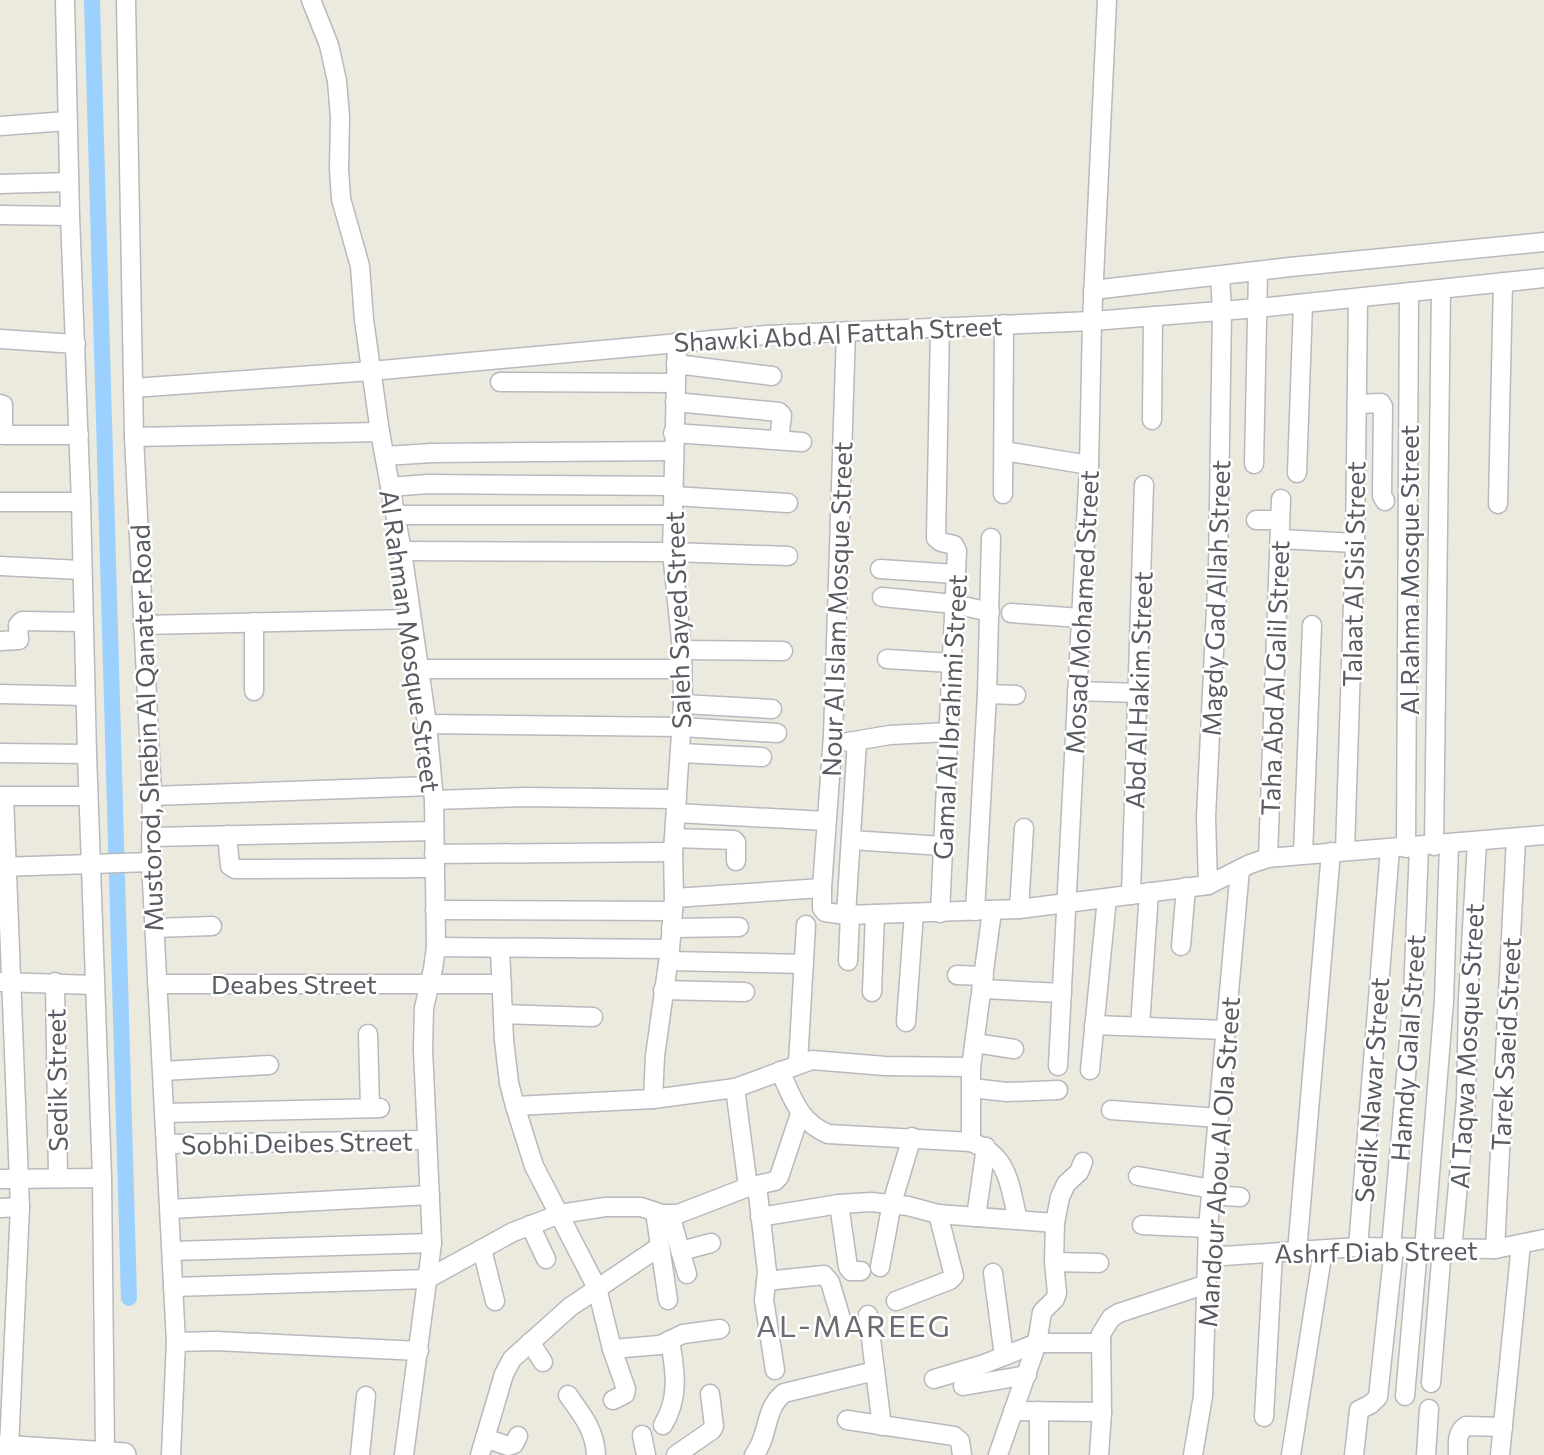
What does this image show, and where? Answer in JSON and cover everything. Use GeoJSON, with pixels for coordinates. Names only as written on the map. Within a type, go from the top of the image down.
{"type":"FeatureCollection","features":[{"type":"Feature","properties":{"kind":"street"},"geometry":{"type":"LineString","coordinates":[[65,0],[88,796],[97,865],[95,985],[114,1454],[4,1447],[20,1208],[7,1027],[2,796],[88,796]]}},
{"type":"Feature","properties":{"kind":"street","name":"Mustorod, Shebin Al Qanater Road"},"geometry":{"type":"LineString","coordinates":[[126,0],[134,437],[152,796],[151,837],[143,862],[155,928],[166,1113],[176,1342],[171,1455]]}},
{"type":"Feature","properties":{"kind":"street","name":"Al Rahman Mosque Street"},"geometry":{"type":"LineString","coordinates":[[311,0],[329,45],[337,81],[340,192],[360,265],[371,371],[402,551],[427,724],[433,793],[436,947],[424,1008],[432,1243],[404,1455]]}},
{"type":"Feature","properties":{"kind":"street","name":"Mosad Mohamed Street"},"geometry":{"type":"LineString","coordinates":[[1058,1066],[1089,465],[1091,321],[1107,0]]}},
{"type":"Feature","properties":{"kind":"street"},"geometry":{"type":"LineString","coordinates":[[0,126],[67,121]]}},
{"type":"Feature","properties":{"kind":"street"},"geometry":{"type":"LineString","coordinates":[[0,184],[69,182]]}},
{"type":"Feature","properties":{"kind":"street"},"geometry":{"type":"LineString","coordinates":[[0,215],[70,216]]}},
{"type":"Feature","properties":{"kind":"street"},"geometry":{"type":"LineString","coordinates":[[1093,290],[1544,243]]}},
{"type":"Feature","properties":{"kind":"street"},"geometry":{"type":"LineString","coordinates":[[1254,464],[1258,272]]}},
{"type":"Feature","properties":{"kind":"street","name":"Magdy Gad Allah Street"},"geometry":{"type":"LineString","coordinates":[[1208,885],[1206,817],[1218,568],[1222,311],[1220,276]]}},
{"type":"Feature","properties":{"kind":"street","name":"Shawki Abd Al Fattah Street"},"geometry":{"type":"LineString","coordinates":[[133,388],[371,371],[677,342],[846,331],[1091,321],[1222,311],[1544,278]]}},
{"type":"Feature","properties":{"kind":"street"},"geometry":{"type":"LineString","coordinates":[[1498,504],[1503,282]]}},
{"type":"Feature","properties":{"kind":"street"},"geometry":{"type":"LineString","coordinates":[[1431,1384],[1444,1001],[1419,847],[1438,502],[1441,289]]}},
{"type":"Feature","properties":{"kind":"street","name":"Al Rahma Mosque Street"},"geometry":{"type":"LineString","coordinates":[[1409,292],[1419,847]]}},
{"type":"Feature","properties":{"kind":"street","name":"Talaat Al Sisi Street"},"geometry":{"type":"LineString","coordinates":[[1297,1252],[1338,851],[1355,543],[1358,298]]}},
{"type":"Feature","properties":{"kind":"street"},"geometry":{"type":"LineString","coordinates":[[1297,473],[1303,303]]}},
{"type":"Feature","properties":{"kind":"street"},"geometry":{"type":"LineString","coordinates":[[1152,420],[1153,316]]}},
{"type":"Feature","properties":{"kind":"street"},"geometry":{"type":"LineString","coordinates":[[1003,494],[1004,324]]}},
{"type":"Feature","properties":{"kind":"street","name":"Gamal Al Ibrahimi Street"},"geometry":{"type":"LineString","coordinates":[[940,327],[936,538],[956,548],[940,913]]}},
{"type":"Feature","properties":{"kind":"street","name":"Nour Al Islam Mosque Street"},"geometry":{"type":"LineString","coordinates":[[822,888],[833,736],[846,331]]}},
{"type":"Feature","properties":{"kind":"street"},"geometry":{"type":"LineString","coordinates":[[0,339],[76,344]]}},
{"type":"Feature","properties":{"kind":"street","name":"Saleh Sayed Street"},"geometry":{"type":"LineString","coordinates":[[653,1099],[654,1056],[669,955],[673,845],[683,704],[682,650],[672,552],[677,342]]}},
{"type":"Feature","properties":{"kind":"street"},"geometry":{"type":"LineString","coordinates":[[676,365],[772,376]]}},
{"type":"Feature","properties":{"kind":"street"},"geometry":{"type":"LineString","coordinates":[[500,382],[675,383]]}},
{"type":"Feature","properties":{"kind":"street"},"geometry":{"type":"LineString","coordinates":[[675,402],[780,413],[779,440]]}},
{"type":"Feature","properties":{"kind":"street"},"geometry":{"type":"LineString","coordinates":[[1357,404],[1381,403],[1383,406],[1382,496],[1385,501]]}},
{"type":"Feature","properties":{"kind":"street"},"geometry":{"type":"LineString","coordinates":[[0,404],[3,405],[3,435],[79,435]]}},
{"type":"Feature","properties":{"kind":"street"},"geometry":{"type":"LineString","coordinates":[[134,437],[380,432]]}},
{"type":"Feature","properties":{"kind":"street"},"geometry":{"type":"LineString","coordinates":[[385,456],[673,442],[802,442]]}},
{"type":"Feature","properties":{"kind":"street"},"geometry":{"type":"LineString","coordinates":[[1004,451],[1089,465]]}},
{"type":"Feature","properties":{"kind":"street"},"geometry":{"type":"LineString","coordinates":[[390,487],[428,484],[673,491],[788,503]]}},
{"type":"Feature","properties":{"kind":"street","name":"Abd Al Hakim Street"},"geometry":{"type":"LineString","coordinates":[[1140,1027],[1138,692],[1144,485]]}},
{"type":"Feature","properties":{"kind":"street","name":"Taha Abd Al Galil Street"},"geometry":{"type":"LineString","coordinates":[[1268,858],[1281,499]]}},
{"type":"Feature","properties":{"kind":"street"},"geometry":{"type":"LineString","coordinates":[[0,502],[81,502]]}},
{"type":"Feature","properties":{"kind":"street"},"geometry":{"type":"LineString","coordinates":[[396,515],[672,515]]}},
{"type":"Feature","properties":{"kind":"street"},"geometry":{"type":"LineString","coordinates":[[1256,520],[1280,520]]}},
{"type":"Feature","properties":{"kind":"street"},"geometry":{"type":"LineString","coordinates":[[976,1217],[978,1144],[971,1067],[984,983],[991,538]]}},
{"type":"Feature","properties":{"kind":"street"},"geometry":{"type":"LineString","coordinates":[[1280,539],[1355,543]]}},
{"type":"Feature","properties":{"kind":"street"},"geometry":{"type":"LineString","coordinates":[[402,551],[672,552],[788,556]]}},
{"type":"Feature","properties":{"kind":"street"},"geometry":{"type":"LineString","coordinates":[[0,566],[82,570]]}},
{"type":"Feature","properties":{"kind":"street"},"geometry":{"type":"LineString","coordinates":[[880,569],[956,574]]}},
{"type":"Feature","properties":{"kind":"street"},"geometry":{"type":"LineString","coordinates":[[882,597],[954,604],[990,612]]}},
{"type":"Feature","properties":{"kind":"street"},"geometry":{"type":"LineString","coordinates":[[1011,613],[1081,618]]}},
{"type":"Feature","properties":{"kind":"street"},"geometry":{"type":"LineString","coordinates":[[143,625],[411,618]]}},
{"type":"Feature","properties":{"kind":"street"},"geometry":{"type":"LineString","coordinates":[[0,641],[19,640],[18,625],[22,621],[83,622]]}},
{"type":"Feature","properties":{"kind":"street"},"geometry":{"type":"LineString","coordinates":[[254,622],[254,691]]}},
{"type":"Feature","properties":{"kind":"street"},"geometry":{"type":"LineString","coordinates":[[1303,854],[1312,625]]}},
{"type":"Feature","properties":{"kind":"street"},"geometry":{"type":"LineString","coordinates":[[682,650],[783,651]]}},
{"type":"Feature","properties":{"kind":"street"},"geometry":{"type":"LineString","coordinates":[[887,659],[952,663]]}},
{"type":"Feature","properties":{"kind":"street"},"geometry":{"type":"LineString","coordinates":[[418,669],[682,668]]}},
{"type":"Feature","properties":{"kind":"street"},"geometry":{"type":"LineString","coordinates":[[1077,691],[1138,692]]}},
{"type":"Feature","properties":{"kind":"street"},"geometry":{"type":"LineString","coordinates":[[0,694],[85,696]]}},
{"type":"Feature","properties":{"kind":"street"},"geometry":{"type":"LineString","coordinates":[[987,694],[1016,695]]}},
{"type":"Feature","properties":{"kind":"street"},"geometry":{"type":"LineString","coordinates":[[683,704],[772,709]]}},
{"type":"Feature","properties":{"kind":"street"},"geometry":{"type":"LineString","coordinates":[[427,724],[682,727],[777,733]]}},
{"type":"Feature","properties":{"kind":"street"},"geometry":{"type":"LineString","coordinates":[[833,736],[840,743],[890,734],[949,732]]}},
{"type":"Feature","properties":{"kind":"street"},"geometry":{"type":"LineString","coordinates":[[848,961],[857,741]]}},
{"type":"Feature","properties":{"kind":"street"},"geometry":{"type":"LineString","coordinates":[[0,753],[87,754]]}},
{"type":"Feature","properties":{"kind":"street"},"geometry":{"type":"LineString","coordinates":[[680,753],[762,757]]}},
{"type":"Feature","properties":{"kind":"street"},"geometry":{"type":"LineString","coordinates":[[152,796],[433,793],[676,806],[826,821]]}},
{"type":"Feature","properties":{"kind":"street"},"geometry":{"type":"LineString","coordinates":[[1020,909],[1024,828]]}},
{"type":"Feature","properties":{"kind":"street"},"geometry":{"type":"LineString","coordinates":[[151,837],[434,831]]}},
{"type":"Feature","properties":{"kind":"street"},"geometry":{"type":"LineString","coordinates":[[227,835],[230,866],[235,869],[434,861],[734,839],[736,860]]}},
{"type":"Feature","properties":{"kind":"street"},"geometry":{"type":"LineString","coordinates":[[435,910],[672,912],[822,888],[822,908],[825,912],[848,915],[1020,909],[1208,885],[1268,858],[1544,835]]}},
{"type":"Feature","properties":{"kind":"street","name":"Tarek Saeid Street"},"geometry":{"type":"LineString","coordinates":[[1495,1249],[1516,839]]}},
{"type":"Feature","properties":{"kind":"street"},"geometry":{"type":"LineString","coordinates":[[851,840],[943,846]]}},
{"type":"Feature","properties":{"kind":"street","name":"Al Taqwa Mosque Street"},"geometry":{"type":"LineString","coordinates":[[1434,1249],[1466,1099],[1468,999],[1477,842]]}},
{"type":"Feature","properties":{"kind":"street","name":"Hamdy Galal Street"},"geometry":{"type":"LineString","coordinates":[[1354,1455],[1359,1410],[1378,1397],[1413,995],[1419,847]]}},
{"type":"Feature","properties":{"kind":"street","name":"Sedik Nawar Street"},"geometry":{"type":"LineString","coordinates":[[1358,1247],[1419,847]]}},
{"type":"Feature","properties":{"kind":"street"},"geometry":{"type":"LineString","coordinates":[[4,867],[143,862]]}},
{"type":"Feature","properties":{"kind":"street","name":"Mandour Abou Al Ola Street"},"geometry":{"type":"LineString","coordinates":[[1193,1455],[1203,1396],[1208,1228],[1240,869]]}},
{"type":"Feature","properties":{"kind":"street"},"geometry":{"type":"LineString","coordinates":[[1181,946],[1186,887]]}},
{"type":"Feature","properties":{"kind":"street"},"geometry":{"type":"LineString","coordinates":[[1090,1070],[1107,898]]}},
{"type":"Feature","properties":{"kind":"street"},"geometry":{"type":"LineString","coordinates":[[672,912],[738,927]]}},
{"type":"Feature","properties":{"kind":"street"},"geometry":{"type":"LineString","coordinates":[[872,992],[876,914]]}},
{"type":"Feature","properties":{"kind":"street"},"geometry":{"type":"LineString","coordinates":[[906,1022],[914,914]]}},
{"type":"Feature","properties":{"kind":"street"},"geometry":{"type":"LineString","coordinates":[[798,1063],[806,925]]}},
{"type":"Feature","properties":{"kind":"street"},"geometry":{"type":"LineString","coordinates":[[155,928],[212,926]]}},
{"type":"Feature","properties":{"kind":"street"},"geometry":{"type":"LineString","coordinates":[[436,947],[669,955],[804,964]]}},
{"type":"Feature","properties":{"kind":"street"},"geometry":{"type":"LineString","coordinates":[[500,948],[509,1083],[534,1166],[597,1288],[612,1349],[626,1389],[625,1394],[613,1400]]}},
{"type":"Feature","properties":{"kind":"street"},"geometry":{"type":"LineString","coordinates":[[957,975],[984,983],[1062,993]]}},
{"type":"Feature","properties":{"kind":"street"},"geometry":{"type":"LineString","coordinates":[[6,981],[95,985]]}},
{"type":"Feature","properties":{"kind":"street","name":"Sedik Street"},"geometry":{"type":"LineString","coordinates":[[55,982],[58,1178]]}},
{"type":"Feature","properties":{"kind":"street","name":"Deabes Street"},"geometry":{"type":"LineString","coordinates":[[157,984],[502,984]]}},
{"type":"Feature","properties":{"kind":"street"},"geometry":{"type":"LineString","coordinates":[[663,990],[745,992]]}},
{"type":"Feature","properties":{"kind":"street"},"geometry":{"type":"LineString","coordinates":[[1413,995],[1444,1001],[1468,999]]}},
{"type":"Feature","properties":{"kind":"street"},"geometry":{"type":"LineString","coordinates":[[504,1014],[593,1017]]}},
{"type":"Feature","properties":{"kind":"street"},"geometry":{"type":"LineString","coordinates":[[1094,1025],[1226,1030]]}},
{"type":"Feature","properties":{"kind":"street","name":"Sobhi Deibes Street"},"geometry":{"type":"LineString","coordinates":[[166,1113],[375,1108],[368,1034]]}},
{"type":"Feature","properties":{"kind":"street"},"geometry":{"type":"LineString","coordinates":[[975,1043],[1014,1049]]}},
{"type":"Feature","properties":{"kind":"street"},"geometry":{"type":"LineString","coordinates":[[515,1107],[653,1099],[735,1088],[798,1063],[828,1059],[885,1066],[971,1067]]}},
{"type":"Feature","properties":{"kind":"street"},"geometry":{"type":"LineString","coordinates":[[163,1071],[269,1065]]}},
{"type":"Feature","properties":{"kind":"street"},"geometry":{"type":"LineString","coordinates":[[780,1071],[800,1114],[817,1129],[828,1133],[912,1137],[978,1144],[1001,1162],[1008,1174],[1018,1220]]}},
{"type":"Feature","properties":{"kind":"street"},"geometry":{"type":"LineString","coordinates":[[971,1087],[1007,1092],[1058,1090]]}},
{"type":"Feature","properties":{"kind":"street"},"geometry":{"type":"LineString","coordinates":[[735,1088],[752,1186],[761,1217],[766,1281],[764,1300],[775,1370]]}},
{"type":"Feature","properties":{"kind":"street"},"geometry":{"type":"LineString","coordinates":[[1111,1110],[1219,1118]]}},
{"type":"Feature","properties":{"kind":"street"},"geometry":{"type":"LineString","coordinates":[[173,1287],[427,1279],[530,1225],[560,1214],[606,1207],[641,1207],[662,1213],[686,1211],[752,1186],[775,1181],[779,1177],[800,1114]]}},
{"type":"Feature","properties":{"kind":"street"},"geometry":{"type":"LineString","coordinates":[[880,1267],[892,1203],[912,1137]]}},
{"type":"Feature","properties":{"kind":"street","name":"Sobhi Deibes Street"},"geometry":{"type":"LineString","coordinates":[[167,1144],[427,1140]]}},
{"type":"Feature","properties":{"kind":"street"},"geometry":{"type":"LineString","coordinates":[[998,1455],[1037,1343],[1042,1312],[1055,1299],[1057,1293],[1054,1262],[1055,1223],[1066,1184],[1079,1172],[1083,1162]]}},
{"type":"Feature","properties":{"kind":"street"},"geometry":{"type":"LineString","coordinates":[[1138,1176],[1240,1197]]}},
{"type":"Feature","properties":{"kind":"street"},"geometry":{"type":"LineString","coordinates":[[0,1179],[102,1178]]}},
{"type":"Feature","properties":{"kind":"street"},"geometry":{"type":"LineString","coordinates":[[170,1209],[430,1195]]}},
{"type":"Feature","properties":{"kind":"street"},"geometry":{"type":"LineString","coordinates":[[761,1217],[839,1203],[892,1203],[938,1214],[1055,1223]]}},
{"type":"Feature","properties":{"kind":"street"},"geometry":{"type":"LineString","coordinates":[[839,1203],[848,1267],[851,1271],[861,1271]]}},
{"type":"Feature","properties":{"kind":"street"},"geometry":{"type":"LineString","coordinates":[[0,1208],[20,1208]]}},
{"type":"Feature","properties":{"kind":"street"},"geometry":{"type":"LineString","coordinates":[[662,1213],[659,1247],[668,1300]]}},
{"type":"Feature","properties":{"kind":"street"},"geometry":{"type":"LineString","coordinates":[[662,1213],[681,1251],[687,1274]]}},
{"type":"Feature","properties":{"kind":"street"},"geometry":{"type":"LineString","coordinates":[[896,1301],[954,1276],[938,1214]]}},
{"type":"Feature","properties":{"kind":"street"},"geometry":{"type":"LineString","coordinates":[[530,1225],[546,1259]]}},
{"type":"Feature","properties":{"kind":"street"},"geometry":{"type":"LineString","coordinates":[[1142,1225],[1208,1228]]}},
{"type":"Feature","properties":{"kind":"street","name":"Ashrf Diab Street"},"geometry":{"type":"LineString","coordinates":[[1208,1257],[1358,1247],[1495,1249],[1544,1239]]}},
{"type":"Feature","properties":{"kind":"street"},"geometry":{"type":"LineString","coordinates":[[172,1251],[432,1243]]}},
{"type":"Feature","properties":{"kind":"street"},"geometry":{"type":"LineString","coordinates":[[681,1251],[711,1243]]}},
{"type":"Feature","properties":{"kind":"street"},"geometry":{"type":"LineString","coordinates":[[1500,1455],[1521,1244]]}},
{"type":"Feature","properties":{"kind":"street"},"geometry":{"type":"LineString","coordinates":[[518,1436],[514,1444],[508,1446],[482,1447],[504,1374],[512,1359],[570,1307],[659,1247]]}},
{"type":"Feature","properties":{"kind":"street"},"geometry":{"type":"LineString","coordinates":[[482,1249],[495,1301]]}},
{"type":"Feature","properties":{"kind":"street"},"geometry":{"type":"LineString","coordinates":[[1405,1396],[1434,1249]]}},
{"type":"Feature","properties":{"kind":"street"},"geometry":{"type":"LineString","coordinates":[[1291,1455],[1324,1250]]}},
{"type":"Feature","properties":{"kind":"street"},"geometry":{"type":"LineString","coordinates":[[1264,1417],[1273,1253]]}},
{"type":"Feature","properties":{"kind":"street"},"geometry":{"type":"LineString","coordinates":[[1054,1262],[1099,1263]]}},
{"type":"Feature","properties":{"kind":"street"},"geometry":{"type":"LineString","coordinates":[[993,1273],[1004,1356]]}},
{"type":"Feature","properties":{"kind":"street"},"geometry":{"type":"LineString","coordinates":[[766,1281],[824,1275],[831,1282],[842,1325]]}},
{"type":"Feature","properties":{"kind":"street"},"geometry":{"type":"LineString","coordinates":[[1099,1455],[1102,1412],[1101,1334],[1104,1325],[1119,1313],[1207,1284]]}},
{"type":"Feature","properties":{"kind":"street"},"geometry":{"type":"LineString","coordinates":[[868,1315],[883,1426]]}},
{"type":"Feature","properties":{"kind":"street"},"geometry":{"type":"LineString","coordinates":[[612,1349],[660,1345],[675,1337],[720,1329]]}},
{"type":"Feature","properties":{"kind":"street"},"geometry":{"type":"LineString","coordinates":[[663,1424],[671,1411],[675,1393],[670,1340]]}},
{"type":"Feature","properties":{"kind":"street"},"geometry":{"type":"LineString","coordinates":[[176,1342],[216,1341],[419,1351]]}},
{"type":"Feature","properties":{"kind":"street"},"geometry":{"type":"LineString","coordinates":[[530,1342],[543,1362]]}},
{"type":"Feature","properties":{"kind":"street"},"geometry":{"type":"LineString","coordinates":[[934,1379],[1037,1343],[1101,1343]]}},
{"type":"Feature","properties":{"kind":"street"},"geometry":{"type":"LineString","coordinates":[[754,1455],[766,1433],[770,1409],[784,1393],[875,1371]]}},
{"type":"Feature","properties":{"kind":"street"},"geometry":{"type":"LineString","coordinates":[[963,1386],[1027,1374]]}},
{"type":"Feature","properties":{"kind":"street"},"geometry":{"type":"LineString","coordinates":[[676,1455],[714,1426],[710,1394]]}},
{"type":"Feature","properties":{"kind":"street"},"geometry":{"type":"LineString","coordinates":[[568,1395],[589,1425],[596,1444],[596,1455]]}},
{"type":"Feature","properties":{"kind":"street"},"geometry":{"type":"LineString","coordinates":[[360,1455],[366,1396]]}},
{"type":"Feature","properties":{"kind":"street"},"geometry":{"type":"LineString","coordinates":[[1426,1455],[1429,1409]]}},
{"type":"Feature","properties":{"kind":"street"},"geometry":{"type":"LineString","coordinates":[[1013,1411],[1102,1412]]}},
{"type":"Feature","properties":{"kind":"street"},"geometry":{"type":"LineString","coordinates":[[1039,1412],[1039,1455]]}},
{"type":"Feature","properties":{"kind":"street"},"geometry":{"type":"LineString","coordinates":[[847,1420],[954,1436],[960,1441],[959,1449],[962,1455]]}},
{"type":"Feature","properties":{"kind":"street"},"geometry":{"type":"LineString","coordinates":[[1458,1455],[1462,1428],[1503,1427]]}},
{"type":"Feature","properties":{"kind":"street"},"geometry":{"type":"LineString","coordinates":[[642,1435],[646,1455]]}},
{"type":"Feature","properties":{"kind":"waterway"},"geometry":{"type":"LineString","coordinates":[[92,0],[129,1298]]}},
{"type":"Feature","properties":{"kind":"district","name":"AL-MAREEG"},"geometry":{"type":"Point","coordinates":[854,1324]}}]}
